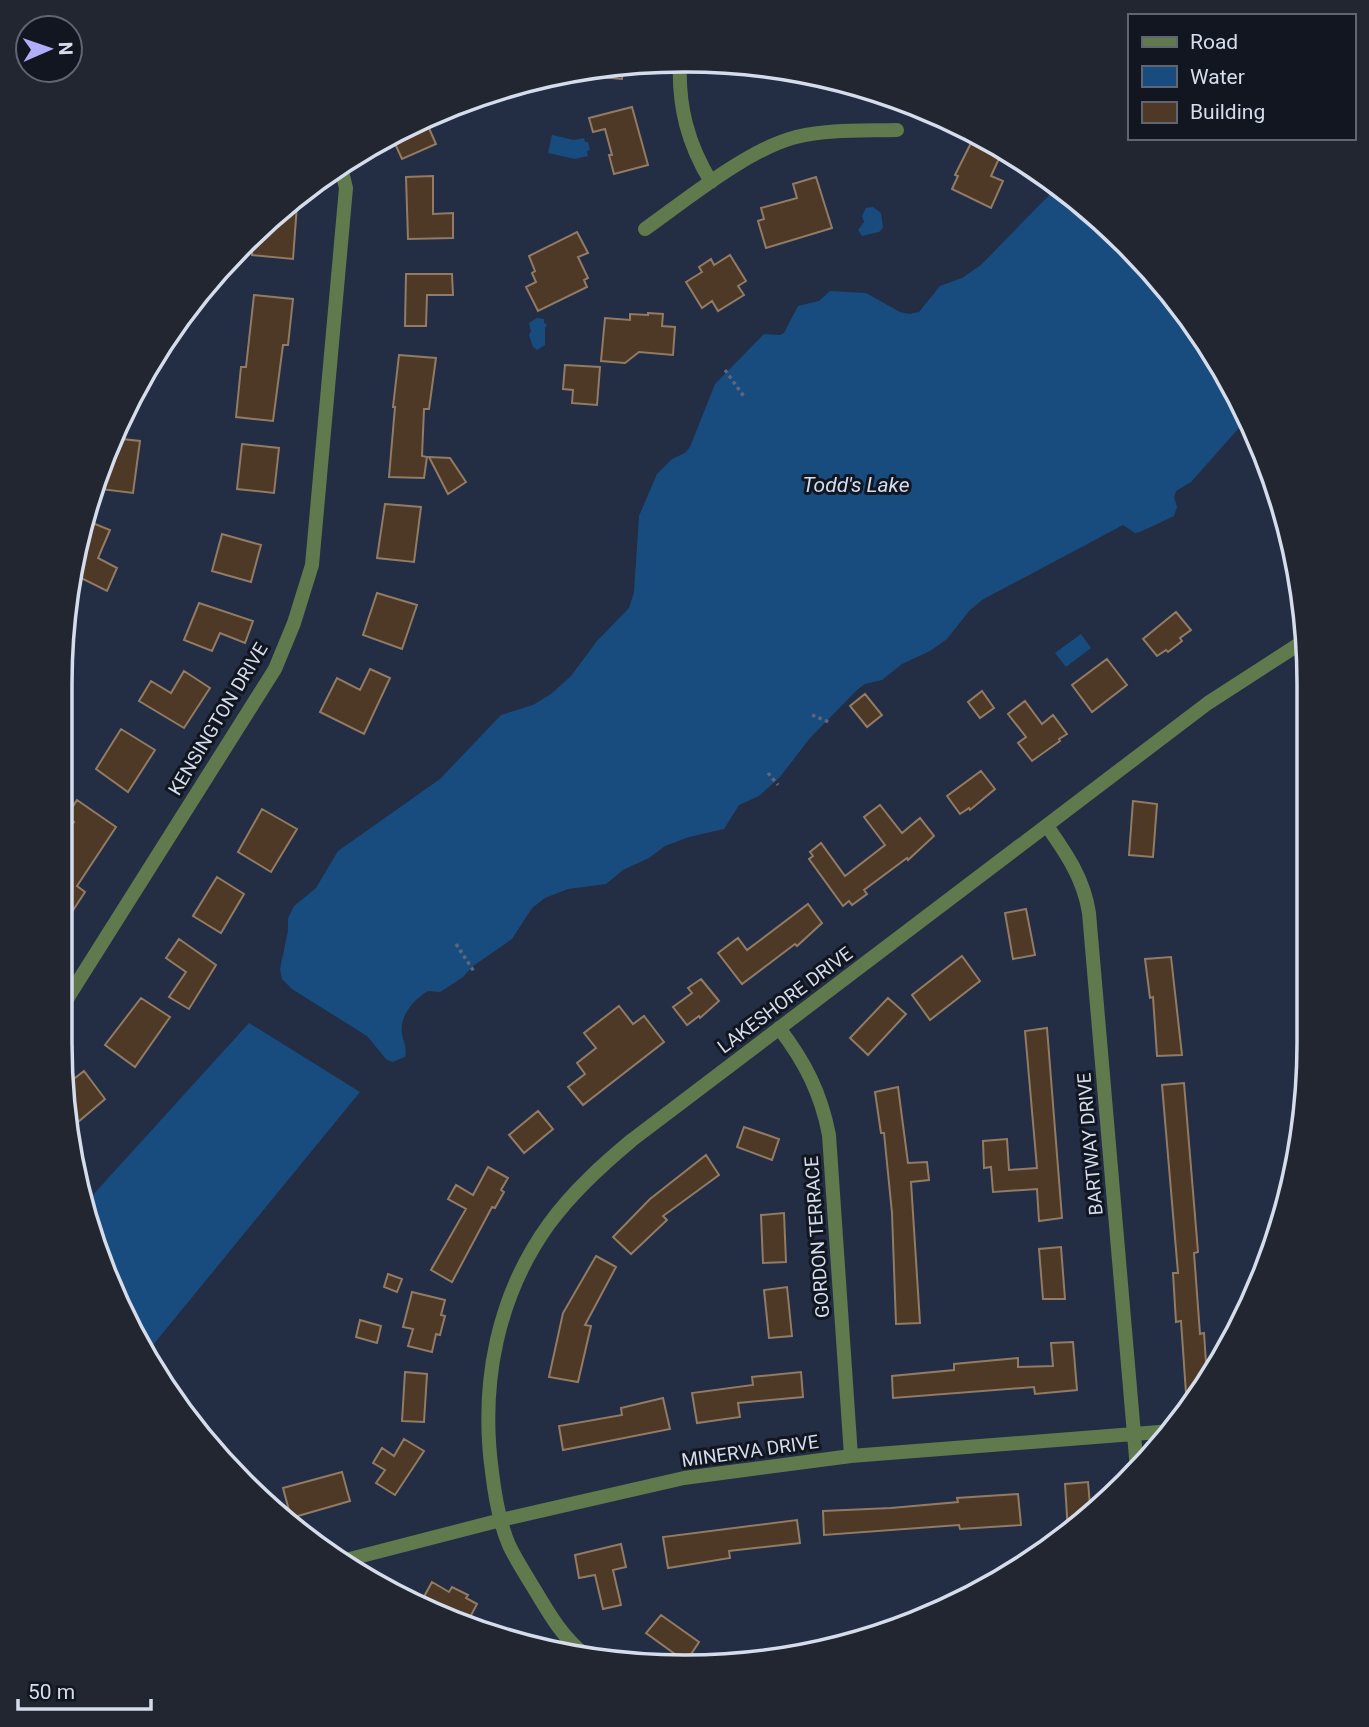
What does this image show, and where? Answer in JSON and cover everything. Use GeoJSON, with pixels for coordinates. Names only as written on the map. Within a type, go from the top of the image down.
{"type":"FeatureCollection","features":[{"type":"Feature","properties":{"kind":"street"},"geometry":{"type":"LineString","coordinates":[[680,72],[681,106],[685,125],[693,148],[711,183]]}},
{"type":"Feature","properties":{"kind":"street"},"geometry":{"type":"LineString","coordinates":[[645,229],[711,183],[771,146],[797,137],[835,132],[897,130]]}},
{"type":"Feature","properties":{"kind":"street","name":"KENSINGTON DRIVE"},"geometry":{"type":"LineString","coordinates":[[72,991],[275,669],[294,623],[312,565],[346,188],[343,176]]}},
{"type":"Feature","properties":{"kind":"street","name":"LAKESHORE DRIVE"},"geometry":{"type":"LineString","coordinates":[[572,1644],[565,1639],[514,1554],[501,1520],[489,1443],[492,1357],[510,1297],[534,1247],[561,1208],[606,1163],[779,1028],[1225,691],[1296,646]]}},
{"type":"Feature","properties":{"kind":"street","name":"BARTWAY DRIVE"},"geometry":{"type":"LineString","coordinates":[[1047,825],[1080,880],[1087,898],[1136,1456]]}},
{"type":"Feature","properties":{"kind":"street","name":"GORDON TERRACE"},"geometry":{"type":"LineString","coordinates":[[779,1028],[814,1082],[825,1113],[829,1135],[851,1456]]}},
{"type":"Feature","properties":{"kind":"street","name":"MINERVA DRIVE"},"geometry":{"type":"LineString","coordinates":[[354,1558],[501,1520],[684,1478],[851,1456],[1157,1433]]}},
{"type":"Feature","properties":{"kind":"path"},"geometry":{"type":"LineString","coordinates":[[724,370],[746,398]]}},
{"type":"Feature","properties":{"kind":"path"},"geometry":{"type":"LineString","coordinates":[[812,715],[829,722]]}},
{"type":"Feature","properties":{"kind":"path"},"geometry":{"type":"LineString","coordinates":[[768,773],[778,785]]}},
{"type":"Feature","properties":{"kind":"path"},"geometry":{"type":"LineString","coordinates":[[456,944],[475,973]]}},
{"type":"Feature","properties":{"kind":"water"},"geometry":{"type":"Polygon","coordinates":[[[552,135],[574,140],[584,138],[590,150],[587,151],[588,156],[575,159],[548,153],[552,135]]]}},
{"type":"Feature","properties":{"kind":"water","name":"Todd's Lake"},"geometry":{"type":"Polygon","coordinates":[[[1051,193],[1118,251],[1171,311],[1215,378],[1240,427],[1191,482],[1176,491],[1174,497],[1177,507],[1174,516],[1135,533],[1123,525],[982,600],[969,611],[947,639],[930,651],[902,664],[882,680],[865,684],[857,690],[810,738],[780,777],[759,796],[739,805],[724,829],[665,846],[649,858],[623,870],[606,884],[568,889],[545,898],[532,908],[512,939],[445,989],[440,992],[428,991],[413,1003],[405,1015],[402,1027],[405,1057],[392,1062],[386,1059],[367,1036],[292,989],[282,979],[280,969],[288,918],[294,906],[316,888],[338,851],[440,779],[501,715],[533,705],[551,694],[571,676],[597,641],[629,608],[634,592],[639,516],[657,474],[672,459],[685,453],[690,447],[715,384],[764,334],[784,333],[798,306],[819,301],[830,291],[866,293],[900,312],[909,314],[919,312],[940,286],[962,278],[981,265],[1051,193]]]}},
{"type":"Feature","properties":{"kind":"water"},"geometry":{"type":"Polygon","coordinates":[[[873,207],[881,213],[883,228],[879,232],[862,236],[858,230],[864,222],[862,216],[866,208],[873,207]]]}},
{"type":"Feature","properties":{"kind":"water"},"geometry":{"type":"Polygon","coordinates":[[[537,318],[544,319],[547,325],[545,345],[537,350],[533,347],[529,335],[529,323],[537,318]]]}},
{"type":"Feature","properties":{"kind":"water"},"geometry":{"type":"Polygon","coordinates":[[[1081,634],[1091,648],[1066,667],[1055,653],[1081,634]]]}},
{"type":"Feature","properties":{"kind":"water"},"geometry":{"type":"Polygon","coordinates":[[[249,1023],[360,1092],[152,1346],[118,1277],[92,1196],[249,1023]]]}},
{"type":"Feature","properties":{"kind":"building"},"geometry":{"type":"Polygon","coordinates":[[[622,75],[622,79],[603,77],[622,75]]]}},
{"type":"Feature","properties":{"kind":"building"},"geometry":{"type":"Polygon","coordinates":[[[632,107],[648,165],[614,174],[605,129],[593,132],[589,118],[632,107]]]}},
{"type":"Feature","properties":{"kind":"building"},"geometry":{"type":"Polygon","coordinates":[[[429,128],[436,144],[402,159],[395,145],[429,128]]]}},
{"type":"Feature","properties":{"kind":"building"},"geometry":{"type":"Polygon","coordinates":[[[971,143],[999,159],[991,176],[1003,181],[991,208],[952,189],[958,176],[955,175],[971,143]]]}},
{"type":"Feature","properties":{"kind":"building"},"geometry":{"type":"Polygon","coordinates":[[[433,176],[433,214],[453,213],[453,238],[408,239],[406,177],[433,176]]]}},
{"type":"Feature","properties":{"kind":"building"},"geometry":{"type":"Polygon","coordinates":[[[816,177],[832,228],[766,248],[758,221],[764,219],[761,208],[797,198],[793,184],[816,177]]]}},
{"type":"Feature","properties":{"kind":"building"},"geometry":{"type":"Polygon","coordinates":[[[297,210],[293,259],[252,255],[252,250],[297,210]]]}},
{"type":"Feature","properties":{"kind":"building"},"geometry":{"type":"Polygon","coordinates":[[[577,232],[588,253],[578,257],[588,278],[584,280],[587,287],[538,311],[526,287],[536,282],[529,256],[577,232]]]}},
{"type":"Feature","properties":{"kind":"building"},"geometry":{"type":"Polygon","coordinates":[[[730,255],[746,281],[738,286],[744,295],[718,311],[712,301],[702,308],[686,282],[702,272],[699,267],[711,259],[714,265],[730,255]]]}},
{"type":"Feature","properties":{"kind":"building"},"geometry":{"type":"Polygon","coordinates":[[[406,274],[452,274],[453,295],[427,295],[426,326],[405,326],[406,274]]]}},
{"type":"Feature","properties":{"kind":"building"},"geometry":{"type":"Polygon","coordinates":[[[254,295],[293,299],[288,345],[283,345],[273,421],[236,417],[241,367],[246,367],[254,295]]]}},
{"type":"Feature","properties":{"kind":"building"},"geometry":{"type":"Polygon","coordinates":[[[630,314],[663,314],[662,326],[675,327],[673,355],[639,352],[625,363],[601,361],[605,318],[630,320],[630,314]]]}},
{"type":"Feature","properties":{"kind":"building"},"geometry":{"type":"Polygon","coordinates":[[[399,355],[436,358],[429,409],[424,409],[422,456],[427,457],[424,478],[389,477],[399,355]]]}},
{"type":"Feature","properties":{"kind":"building"},"geometry":{"type":"Polygon","coordinates":[[[565,365],[600,367],[597,405],[572,403],[573,390],[563,389],[565,365]]]}},
{"type":"Feature","properties":{"kind":"building"},"geometry":{"type":"Polygon","coordinates":[[[123,439],[140,441],[133,493],[104,489],[123,439]]]}},
{"type":"Feature","properties":{"kind":"building"},"geometry":{"type":"Polygon","coordinates":[[[242,444],[279,448],[274,493],[237,489],[242,444]]]}},
{"type":"Feature","properties":{"kind":"building"},"geometry":{"type":"Polygon","coordinates":[[[429,457],[450,458],[466,482],[448,494],[429,457]]]}},
{"type":"Feature","properties":{"kind":"building"},"geometry":{"type":"Polygon","coordinates":[[[385,504],[421,507],[414,562],[377,558],[385,504]]]}},
{"type":"Feature","properties":{"kind":"building"},"geometry":{"type":"Polygon","coordinates":[[[94,523],[110,530],[98,558],[117,568],[107,591],[82,578],[94,523]]]}},
{"type":"Feature","properties":{"kind":"building"},"geometry":{"type":"Polygon","coordinates":[[[222,534],[261,545],[251,582],[212,571],[222,534]]]}},
{"type":"Feature","properties":{"kind":"building"},"geometry":{"type":"Polygon","coordinates":[[[377,593],[417,605],[402,649],[363,635],[377,593]]]}},
{"type":"Feature","properties":{"kind":"building"},"geometry":{"type":"Polygon","coordinates":[[[199,603],[253,621],[245,643],[220,633],[212,651],[184,640],[199,603]]]}},
{"type":"Feature","properties":{"kind":"building"},"geometry":{"type":"Polygon","coordinates":[[[1176,612],[1191,630],[1168,652],[1166,650],[1157,656],[1143,639],[1176,612]]]}},
{"type":"Feature","properties":{"kind":"building"},"geometry":{"type":"Polygon","coordinates":[[[1107,659],[1127,685],[1092,712],[1072,685],[1107,659]]]}},
{"type":"Feature","properties":{"kind":"building"},"geometry":{"type":"Polygon","coordinates":[[[370,669],[390,678],[364,734],[320,712],[337,678],[360,690],[370,669]]]}},
{"type":"Feature","properties":{"kind":"building"},"geometry":{"type":"Polygon","coordinates":[[[184,671],[210,688],[184,728],[139,701],[151,681],[171,693],[184,671]]]}},
{"type":"Feature","properties":{"kind":"building"},"geometry":{"type":"Polygon","coordinates":[[[982,691],[994,708],[980,718],[968,702],[982,691]]]}},
{"type":"Feature","properties":{"kind":"building"},"geometry":{"type":"Polygon","coordinates":[[[865,694],[882,715],[867,727],[850,706],[865,694]]]}},
{"type":"Feature","properties":{"kind":"building"},"geometry":{"type":"Polygon","coordinates":[[[1025,701],[1042,724],[1053,715],[1067,734],[1032,761],[1018,743],[1026,737],[1008,714],[1025,701]]]}},
{"type":"Feature","properties":{"kind":"building"},"geometry":{"type":"Polygon","coordinates":[[[121,729],[155,750],[128,792],[96,769],[121,729]]]}},
{"type":"Feature","properties":{"kind":"building"},"geometry":{"type":"Polygon","coordinates":[[[981,771],[995,789],[970,810],[969,808],[960,814],[947,796],[981,771]]]}},
{"type":"Feature","properties":{"kind":"building"},"geometry":{"type":"Polygon","coordinates":[[[77,800],[116,827],[77,886],[85,892],[72,912],[74,822],[72,808],[77,800]]]}},
{"type":"Feature","properties":{"kind":"building"},"geometry":{"type":"Polygon","coordinates":[[[1133,801],[1157,804],[1153,857],[1129,855],[1133,801]]]}},
{"type":"Feature","properties":{"kind":"building"},"geometry":{"type":"Polygon","coordinates":[[[880,805],[902,833],[920,818],[934,836],[908,860],[907,858],[864,890],[867,894],[852,905],[849,901],[843,906],[809,859],[813,856],[810,852],[821,843],[845,876],[885,845],[864,817],[880,805]]]}},
{"type":"Feature","properties":{"kind":"building"},"geometry":{"type":"Polygon","coordinates":[[[262,809],[297,829],[271,872],[238,852],[262,809]]]}},
{"type":"Feature","properties":{"kind":"building"},"geometry":{"type":"Polygon","coordinates":[[[217,877],[244,894],[221,933],[193,916],[217,877]]]}},
{"type":"Feature","properties":{"kind":"building"},"geometry":{"type":"Polygon","coordinates":[[[808,904],[822,923],[797,946],[795,944],[742,984],[718,953],[738,938],[747,950],[808,904]]]}},
{"type":"Feature","properties":{"kind":"building"},"geometry":{"type":"Polygon","coordinates":[[[1026,909],[1035,955],[1013,959],[1005,913],[1026,909]]]}},
{"type":"Feature","properties":{"kind":"building"},"geometry":{"type":"Polygon","coordinates":[[[179,939],[216,965],[189,1009],[169,997],[186,972],[166,958],[179,939]]]}},
{"type":"Feature","properties":{"kind":"building"},"geometry":{"type":"Polygon","coordinates":[[[962,956],[980,981],[930,1020],[912,995],[962,956]]]}},
{"type":"Feature","properties":{"kind":"building"},"geometry":{"type":"Polygon","coordinates":[[[1171,957],[1182,1055],[1157,1056],[1153,997],[1150,998],[1145,959],[1171,957]]]}},
{"type":"Feature","properties":{"kind":"building"},"geometry":{"type":"Polygon","coordinates":[[[701,979],[719,1001],[700,1018],[699,1016],[687,1025],[673,1007],[692,993],[688,988],[701,979]]]}},
{"type":"Feature","properties":{"kind":"building"},"geometry":{"type":"Polygon","coordinates":[[[141,998],[170,1017],[135,1067],[105,1045],[141,998]]]}},
{"type":"Feature","properties":{"kind":"building"},"geometry":{"type":"Polygon","coordinates":[[[888,998],[906,1014],[868,1055],[850,1038],[888,998]]]}},
{"type":"Feature","properties":{"kind":"building"},"geometry":{"type":"Polygon","coordinates":[[[619,1006],[633,1024],[644,1016],[664,1042],[583,1105],[568,1087],[585,1074],[577,1063],[596,1048],[584,1033],[619,1006]]]}},
{"type":"Feature","properties":{"kind":"building"},"geometry":{"type":"Polygon","coordinates":[[[1047,1028],[1062,1218],[1039,1221],[1037,1189],[993,1192],[991,1167],[984,1168],[983,1141],[1007,1139],[1009,1170],[1037,1168],[1025,1031],[1047,1028]]]}},
{"type":"Feature","properties":{"kind":"building"},"geometry":{"type":"Polygon","coordinates":[[[84,1071],[105,1099],[77,1123],[73,1083],[73,1080],[84,1071]]]}},
{"type":"Feature","properties":{"kind":"building"},"geometry":{"type":"Polygon","coordinates":[[[1184,1083],[1198,1252],[1194,1253],[1200,1334],[1204,1333],[1206,1363],[1187,1393],[1181,1321],[1176,1322],[1173,1273],[1178,1273],[1162,1085],[1184,1083]]]}},
{"type":"Feature","properties":{"kind":"building"},"geometry":{"type":"Polygon","coordinates":[[[898,1087],[908,1163],[927,1162],[929,1180],[911,1182],[920,1323],[896,1324],[892,1213],[884,1133],[881,1133],[875,1092],[898,1087]]]}},
{"type":"Feature","properties":{"kind":"building"},"geometry":{"type":"Polygon","coordinates":[[[538,1111],[553,1129],[524,1153],[509,1135],[538,1111]]]}},
{"type":"Feature","properties":{"kind":"building"},"geometry":{"type":"Polygon","coordinates":[[[744,1127],[779,1139],[772,1160],[737,1147],[744,1127]]]}},
{"type":"Feature","properties":{"kind":"building"},"geometry":{"type":"Polygon","coordinates":[[[706,1155],[719,1175],[663,1216],[667,1220],[631,1254],[613,1237],[650,1199],[706,1155]]]}},
{"type":"Feature","properties":{"kind":"building"},"geometry":{"type":"Polygon","coordinates":[[[488,1167],[508,1178],[501,1190],[504,1192],[495,1208],[492,1207],[452,1282],[431,1270],[466,1209],[448,1199],[456,1185],[473,1195],[488,1167]]]}},
{"type":"Feature","properties":{"kind":"building"},"geometry":{"type":"Polygon","coordinates":[[[784,1213],[786,1262],[763,1263],[761,1215],[784,1213]]]}},
{"type":"Feature","properties":{"kind":"building"},"geometry":{"type":"Polygon","coordinates":[[[1061,1247],[1065,1299],[1043,1299],[1039,1249],[1061,1247]]]}},
{"type":"Feature","properties":{"kind":"building"},"geometry":{"type":"Polygon","coordinates":[[[596,1256],[616,1267],[585,1325],[591,1326],[578,1382],[549,1377],[563,1313],[596,1256]]]}},
{"type":"Feature","properties":{"kind":"building"},"geometry":{"type":"Polygon","coordinates":[[[388,1274],[402,1279],[397,1292],[384,1287],[388,1274]]]}},
{"type":"Feature","properties":{"kind":"building"},"geometry":{"type":"Polygon","coordinates":[[[787,1287],[792,1336],[769,1338],[764,1290],[787,1287]]]}},
{"type":"Feature","properties":{"kind":"building"},"geometry":{"type":"Polygon","coordinates":[[[412,1292],[445,1300],[441,1315],[445,1316],[440,1335],[436,1334],[432,1352],[408,1346],[413,1329],[403,1327],[412,1292]]]}},
{"type":"Feature","properties":{"kind":"building"},"geometry":{"type":"Polygon","coordinates":[[[360,1320],[381,1326],[377,1343],[356,1337],[360,1320]]]}},
{"type":"Feature","properties":{"kind":"building"},"geometry":{"type":"Polygon","coordinates":[[[1073,1342],[1077,1390],[1035,1394],[1034,1387],[893,1398],[892,1376],[954,1370],[954,1364],[1018,1358],[1018,1367],[1053,1366],[1051,1343],[1073,1342]]]}},
{"type":"Feature","properties":{"kind":"building"},"geometry":{"type":"Polygon","coordinates":[[[405,1372],[427,1374],[424,1422],[402,1421],[405,1372]]]}},
{"type":"Feature","properties":{"kind":"building"},"geometry":{"type":"Polygon","coordinates":[[[801,1372],[803,1397],[738,1403],[740,1417],[697,1423],[692,1393],[753,1385],[752,1377],[801,1372]]]}},
{"type":"Feature","properties":{"kind":"building"},"geometry":{"type":"Polygon","coordinates":[[[663,1398],[670,1429],[563,1450],[559,1426],[622,1415],[621,1408],[663,1398]]]}},
{"type":"Feature","properties":{"kind":"building"},"geometry":{"type":"Polygon","coordinates":[[[404,1439],[424,1451],[395,1495],[376,1483],[385,1470],[373,1463],[382,1448],[394,1456],[404,1439]]]}},
{"type":"Feature","properties":{"kind":"building"},"geometry":{"type":"Polygon","coordinates":[[[342,1472],[350,1501],[296,1517],[289,1511],[283,1488],[342,1472]]]}},
{"type":"Feature","properties":{"kind":"building"},"geometry":{"type":"Polygon","coordinates":[[[1088,1482],[1090,1502],[1067,1521],[1065,1484],[1088,1482]]]}},
{"type":"Feature","properties":{"kind":"building"},"geometry":{"type":"Polygon","coordinates":[[[1018,1494],[1021,1525],[960,1529],[959,1525],[824,1535],[823,1511],[891,1508],[958,1502],[957,1498],[1018,1494]]]}},
{"type":"Feature","properties":{"kind":"building"},"geometry":{"type":"Polygon","coordinates":[[[797,1520],[800,1543],[729,1551],[730,1558],[668,1568],[663,1537],[797,1520]]]}},
{"type":"Feature","properties":{"kind":"building"},"geometry":{"type":"Polygon","coordinates":[[[621,1544],[626,1567],[613,1570],[621,1605],[603,1609],[595,1575],[579,1578],[575,1555],[621,1544]]]}},
{"type":"Feature","properties":{"kind":"building"},"geometry":{"type":"Polygon","coordinates":[[[432,1582],[449,1592],[452,1587],[468,1595],[466,1598],[477,1604],[470,1617],[424,1597],[432,1582]]]}},
{"type":"Feature","properties":{"kind":"building"},"geometry":{"type":"Polygon","coordinates":[[[661,1615],[699,1642],[691,1655],[676,1655],[646,1633],[661,1615]]]}}]}
